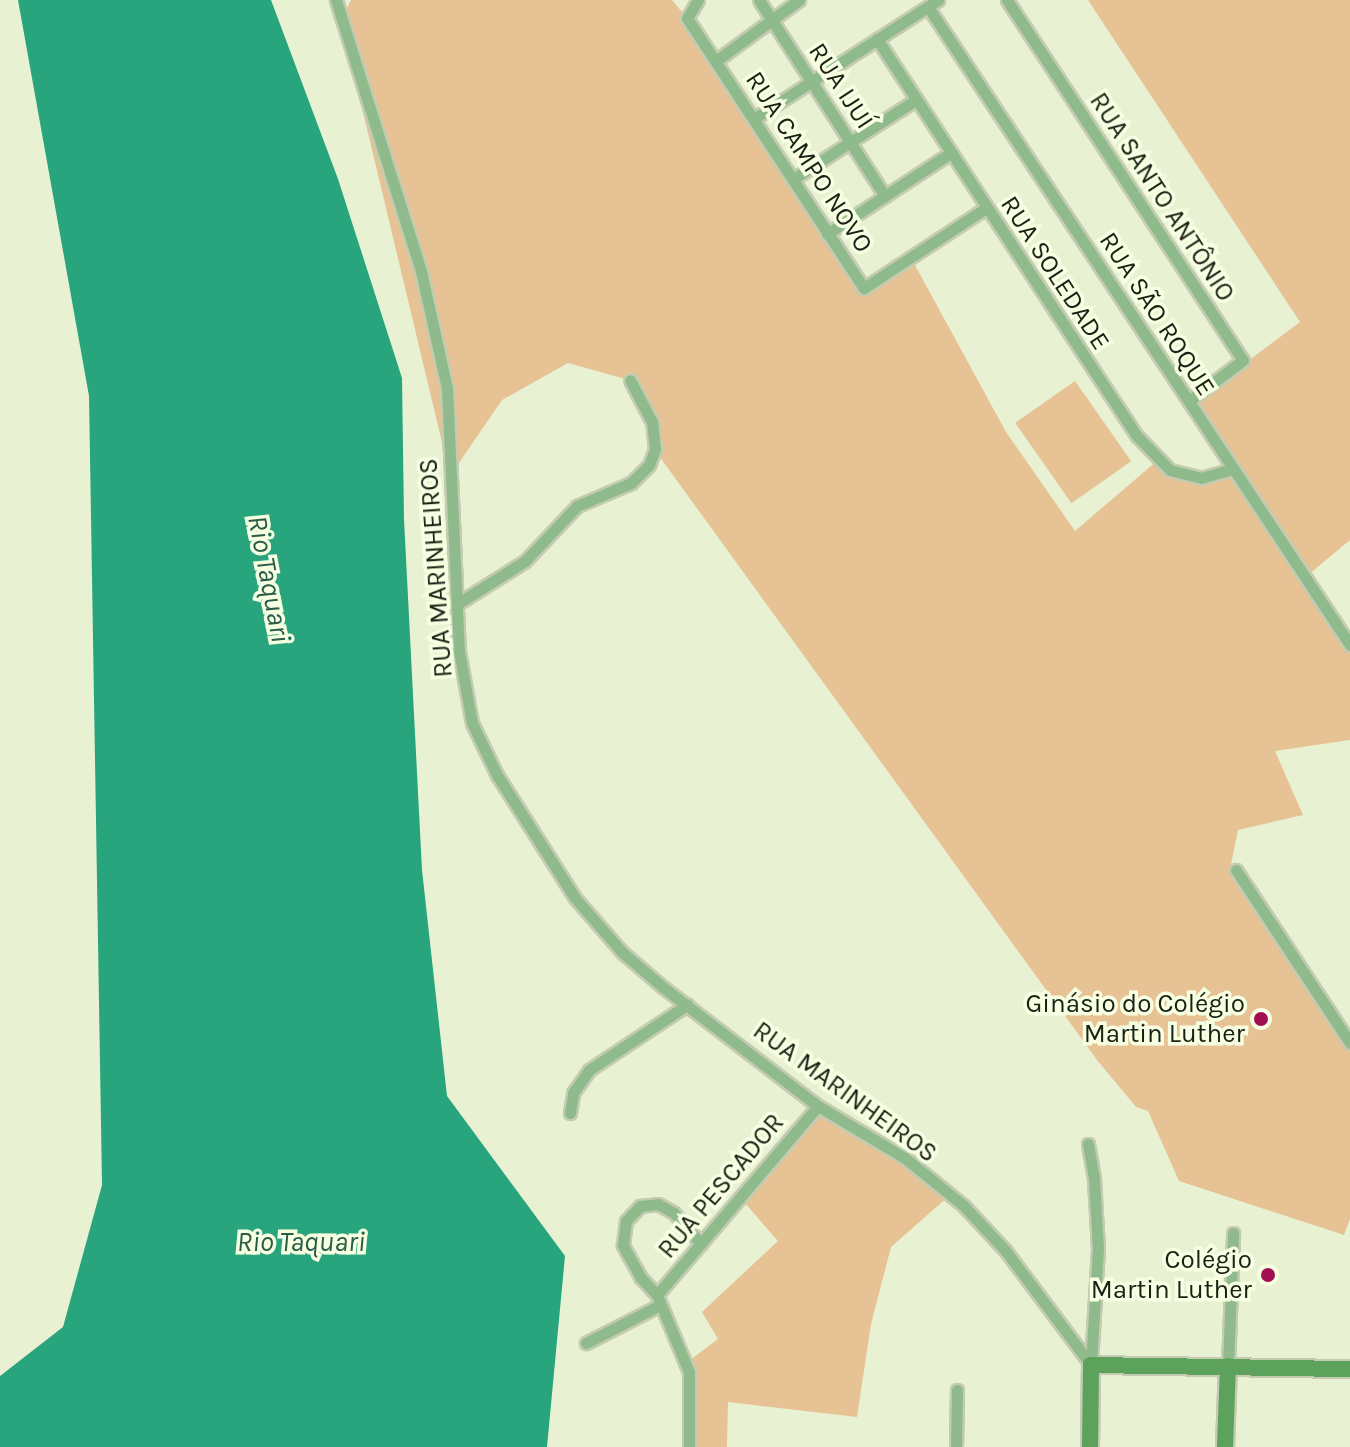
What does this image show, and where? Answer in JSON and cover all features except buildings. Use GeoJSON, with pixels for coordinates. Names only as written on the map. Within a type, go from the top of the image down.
{"type":"FeatureCollection","features":[{"type":"Feature","properties":{"kind":"street","name":"RUA MARINHEIROS"},"geometry":{"type":"LineString","coordinates":[[336,0],[421,271],[447,388],[459,651],[472,723],[497,775],[575,898],[604,933],[687,1005],[818,1106],[905,1158],[964,1206],[1005,1250],[1091,1365]]}},
{"type":"Feature","properties":{"kind":"street","name":"RUA IJUÍ"},"geometry":{"type":"LineString","coordinates":[[759,0],[885,196]]}},
{"type":"Feature","properties":{"kind":"street"},"geometry":{"type":"LineString","coordinates":[[717,60],[799,0]]}},
{"type":"Feature","properties":{"kind":"street","name":"RUA SANTO ANTÔNIO"},"geometry":{"type":"LineString","coordinates":[[1007,0],[1243,360],[1189,401]]}},
{"type":"Feature","properties":{"kind":"street","name":"RUA CAMPO NOVO"},"geometry":{"type":"LineString","coordinates":[[696,1],[687,18],[864,288],[986,208]]}},
{"type":"Feature","properties":{"kind":"street"},"geometry":{"type":"LineString","coordinates":[[755,118],[933,3]]}},
{"type":"Feature","properties":{"kind":"street","name":"RUA SÃO ROQUE"},"geometry":{"type":"LineString","coordinates":[[933,3],[1232,469],[1350,645]]}},
{"type":"Feature","properties":{"kind":"street","name":"RUA SOLEDADE"},"geometry":{"type":"LineString","coordinates":[[877,39],[914,101],[1137,436],[1170,470],[1201,478],[1232,469]]}},
{"type":"Feature","properties":{"kind":"street"},"geometry":{"type":"LineString","coordinates":[[793,179],[914,101]]}},
{"type":"Feature","properties":{"kind":"street"},"geometry":{"type":"LineString","coordinates":[[827,234],[949,154]]}},
{"type":"Feature","properties":{"kind":"street"},"geometry":{"type":"LineString","coordinates":[[457,604],[525,561],[577,506],[631,483],[649,465],[655,449],[652,422],[630,380]]}},
{"type":"Feature","properties":{"kind":"street"},"geometry":{"type":"LineString","coordinates":[[1236,870],[1350,1043]]}},
{"type":"Feature","properties":{"kind":"street"},"geometry":{"type":"LineString","coordinates":[[570,1113],[573,1093],[589,1070],[687,1005]]}},
{"type":"Feature","properties":{"kind":"street","name":"RUA PESCADOR"},"geometry":{"type":"LineString","coordinates":[[659,1300],[701,1244],[818,1106]]}},
{"type":"Feature","properties":{"kind":"street"},"geometry":{"type":"LineString","coordinates":[[1088,1144],[1094,1170],[1098,1249],[1090,1447]]}},
{"type":"Feature","properties":{"kind":"street"},"geometry":{"type":"LineString","coordinates":[[689,1447],[689,1372],[659,1300],[641,1278],[623,1245],[626,1221],[640,1206],[658,1204],[674,1213],[701,1244]]}},
{"type":"Feature","properties":{"kind":"street"},"geometry":{"type":"LineString","coordinates":[[1225,1447],[1233,1233]]}},
{"type":"Feature","properties":{"kind":"street"},"geometry":{"type":"LineString","coordinates":[[586,1343],[659,1300]]}},
{"type":"Feature","properties":{"kind":"street"},"geometry":{"type":"LineString","coordinates":[[1091,1365],[1350,1369]]}},
{"type":"Feature","properties":{"kind":"street"},"geometry":{"type":"LineString","coordinates":[[956,1447],[957,1390]]}},
{"type":"Feature","properties":{"kind":"shaded area"},"geometry":{"type":"Polygon","coordinates":[[[351,0],[672,0],[687,18],[862,287],[910,256],[1006,432],[1075,531],[1158,460],[1199,478],[1230,469],[1350,647],[1350,740],[1275,751],[1303,815],[1238,830],[1230,870],[1350,1052],[1350,1219],[1344,1235],[1179,1181],[1148,1111],[1136,1107],[1097,1060],[654,449],[650,422],[629,380],[568,363],[502,400],[450,476],[341,20],[351,0]]]}},
{"type":"Feature","properties":{"kind":"shaded area"},"geometry":{"type":"Polygon","coordinates":[[[1088,0],[1350,0],[1350,540],[1308,575],[1193,402],[1300,322],[1088,0]]]}},
{"type":"Feature","properties":{"kind":"shaded area"},"geometry":{"type":"Polygon","coordinates":[[[1075,381],[1131,461],[1071,503],[1015,423],[1075,381]]]}},
{"type":"Feature","properties":{"kind":"shaded area"},"geometry":{"type":"Polygon","coordinates":[[[818,1106],[950,1195],[891,1247],[871,1324],[857,1417],[728,1402],[727,1447],[688,1447],[686,1363],[718,1339],[702,1312],[778,1241],[744,1202],[818,1106]]]}},
{"type":"Feature","properties":{"kind":"water","name":"Rio Taquari"},"geometry":{"type":"Polygon","coordinates":[[[18,0],[271,0],[338,179],[402,378],[404,519],[422,870],[447,1096],[565,1256],[547,1447],[0,1447],[0,1376],[63,1327],[102,1185],[89,396],[18,0]]]}},
{"type":"Feature","properties":{"kind":"place","name":"Ginásio do Colégio Martin Luther"},"geometry":{"type":"Point","coordinates":[1261,1019]}},
{"type":"Feature","properties":{"kind":"place","name":"Colégio Martin Luther"},"geometry":{"type":"Point","coordinates":[1268,1275]}}]}
